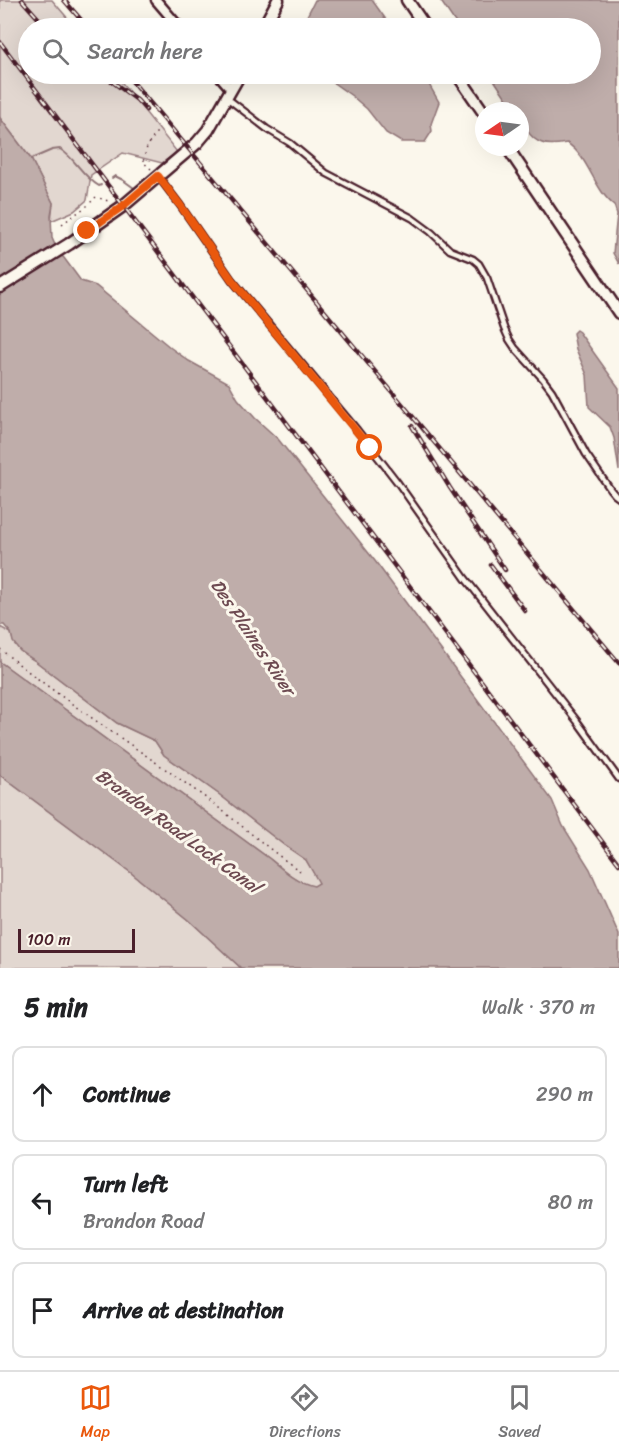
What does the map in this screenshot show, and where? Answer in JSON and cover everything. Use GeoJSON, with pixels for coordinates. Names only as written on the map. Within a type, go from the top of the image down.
{"type":"FeatureCollection","features":[{"type":"Feature","properties":{"kind":"street"},"geometry":{"type":"LineString","coordinates":[[156,0],[171,18]]}},
{"type":"Feature","properties":{"kind":"street"},"geometry":{"type":"LineString","coordinates":[[268,18],[278,0]]}},
{"type":"Feature","properties":{"kind":"street"},"geometry":{"type":"LineString","coordinates":[[407,0],[419,18]]}},
{"type":"Feature","properties":{"kind":"street"},"geometry":{"type":"LineString","coordinates":[[224,84],[229,93]]}},
{"type":"Feature","properties":{"kind":"street"},"geometry":{"type":"LineString","coordinates":[[0,287],[69,244],[123,206],[197,143],[208,130],[234,84]]}},
{"type":"Feature","properties":{"kind":"street"},"geometry":{"type":"LineString","coordinates":[[464,84],[476,102]]}},
{"type":"Feature","properties":{"kind":"street"},"geometry":{"type":"LineString","coordinates":[[513,156],[619,313]]}},
{"type":"Feature","properties":{"kind":"lane"},"geometry":{"type":"LineString","coordinates":[[229,93],[267,129],[290,142],[326,173],[412,218],[450,250],[479,264],[487,278],[509,339],[552,391],[586,454],[610,489],[619,498]]}},
{"type":"Feature","properties":{"kind":"lane"},"geometry":{"type":"LineString","coordinates":[[158,176],[232,280],[357,430],[398,483],[465,578],[577,721],[619,779]]}},
{"type":"Feature","properties":{"kind":"path"},"geometry":{"type":"LineString","coordinates":[[158,130],[147,147],[143,162],[158,176]]}},
{"type":"Feature","properties":{"kind":"path"},"geometry":{"type":"LineString","coordinates":[[62,224],[87,206],[96,196],[123,206]]}},
{"type":"Feature","properties":{"kind":"path"},"geometry":{"type":"LineString","coordinates":[[0,649],[56,692],[200,794],[251,832],[272,852],[300,871]]}},
{"type":"Feature","properties":{"kind":"shaded area"},"geometry":{"type":"Polygon","coordinates":[[[0,0],[52,0],[67,18],[18,18],[18,84],[123,84],[177,152],[162,163],[123,153],[91,175],[87,200],[74,211],[51,221],[53,203],[31,159],[0,118],[0,0]]]}},
{"type":"Feature","properties":{"kind":"shaded area"},"geometry":{"type":"Polygon","coordinates":[[[0,627],[11,633],[16,646],[26,655],[117,723],[155,741],[164,755],[306,860],[320,883],[314,887],[291,876],[0,662],[0,627]]]}},
{"type":"Feature","properties":{"kind":"shaded area"},"geometry":{"type":"Polygon","coordinates":[[[0,775],[130,872],[189,920],[241,968],[0,968],[0,775]]]}},
{"type":"Feature","properties":{"kind":"water"},"geometry":{"type":"Polygon","coordinates":[[[315,0],[372,0],[385,18],[306,18],[315,0]]]}},
{"type":"Feature","properties":{"kind":"water"},"geometry":{"type":"Polygon","coordinates":[[[440,0],[619,0],[619,264],[613,253],[617,214],[614,205],[601,191],[581,156],[567,143],[551,145],[538,141],[529,132],[529,102],[509,102],[497,84],[601,84],[601,18],[452,18],[440,0]]]}},
{"type":"Feature","properties":{"kind":"water"},"geometry":{"type":"Polygon","coordinates":[[[335,84],[429,84],[439,102],[431,124],[432,131],[425,142],[401,142],[386,133],[367,109],[335,84]]]}},
{"type":"Feature","properties":{"kind":"water"},"geometry":{"type":"Polygon","coordinates":[[[0,118],[31,159],[53,203],[52,238],[58,252],[81,281],[96,286],[189,361],[229,383],[238,399],[278,439],[375,561],[552,800],[563,826],[590,869],[619,935],[619,968],[241,968],[189,920],[130,872],[0,775],[0,662],[291,876],[314,886],[319,883],[306,860],[164,755],[155,741],[117,723],[20,651],[13,642],[11,633],[4,625],[0,625],[0,118]]]}},
{"type":"Feature","properties":{"kind":"water"},"geometry":{"type":"Polygon","coordinates":[[[576,330],[619,388],[619,471],[610,427],[589,407],[587,375],[576,349],[573,333],[576,330]]]}},
{"type":"Feature","properties":{"kind":"waterway"},"geometry":{"type":"LineString","coordinates":[[31,159],[60,149],[93,182],[101,185]]}},
{"type":"Feature","properties":{"kind":"waterway"},"geometry":{"type":"LineString","coordinates":[[112,178],[115,176],[134,188]]}},
{"type":"Feature","properties":{"kind":"railway"},"geometry":{"type":"LineString","coordinates":[[22,0],[38,18]]}},
{"type":"Feature","properties":{"kind":"railway"},"geometry":{"type":"LineString","coordinates":[[64,0],[79,18]]}},
{"type":"Feature","properties":{"kind":"railway"},"geometry":{"type":"LineString","coordinates":[[0,42],[18,66]]}},
{"type":"Feature","properties":{"kind":"railway"},"geometry":{"type":"LineString","coordinates":[[32,84],[619,864]]}},
{"type":"Feature","properties":{"kind":"railway"},"geometry":{"type":"LineString","coordinates":[[115,84],[146,110]]}},
{"type":"Feature","properties":{"kind":"railway"},"geometry":{"type":"LineString","coordinates":[[134,84],[619,663]]}},
{"type":"Feature","properties":{"kind":"railway"},"geometry":{"type":"LineString","coordinates":[[412,426],[505,570]]}},
{"type":"Feature","properties":{"kind":"railway"},"geometry":{"type":"LineString","coordinates":[[491,565],[525,611]]}},
{"type":"Feature","properties":{"kind":"route"},"geometry":{"type":"LineString","coordinates":[[87,231],[123,206],[158,176],[232,280],[370,448]]}},
{"type":"Feature","properties":{"kind":"water label","name":"Des Plaines River"},"geometry":{"type":"Point","coordinates":[253,637]}},
{"type":"Feature","properties":{"kind":"water label","name":"Brandon Road Lock Canal"},"geometry":{"type":"Point","coordinates":[178,831]}}]}
